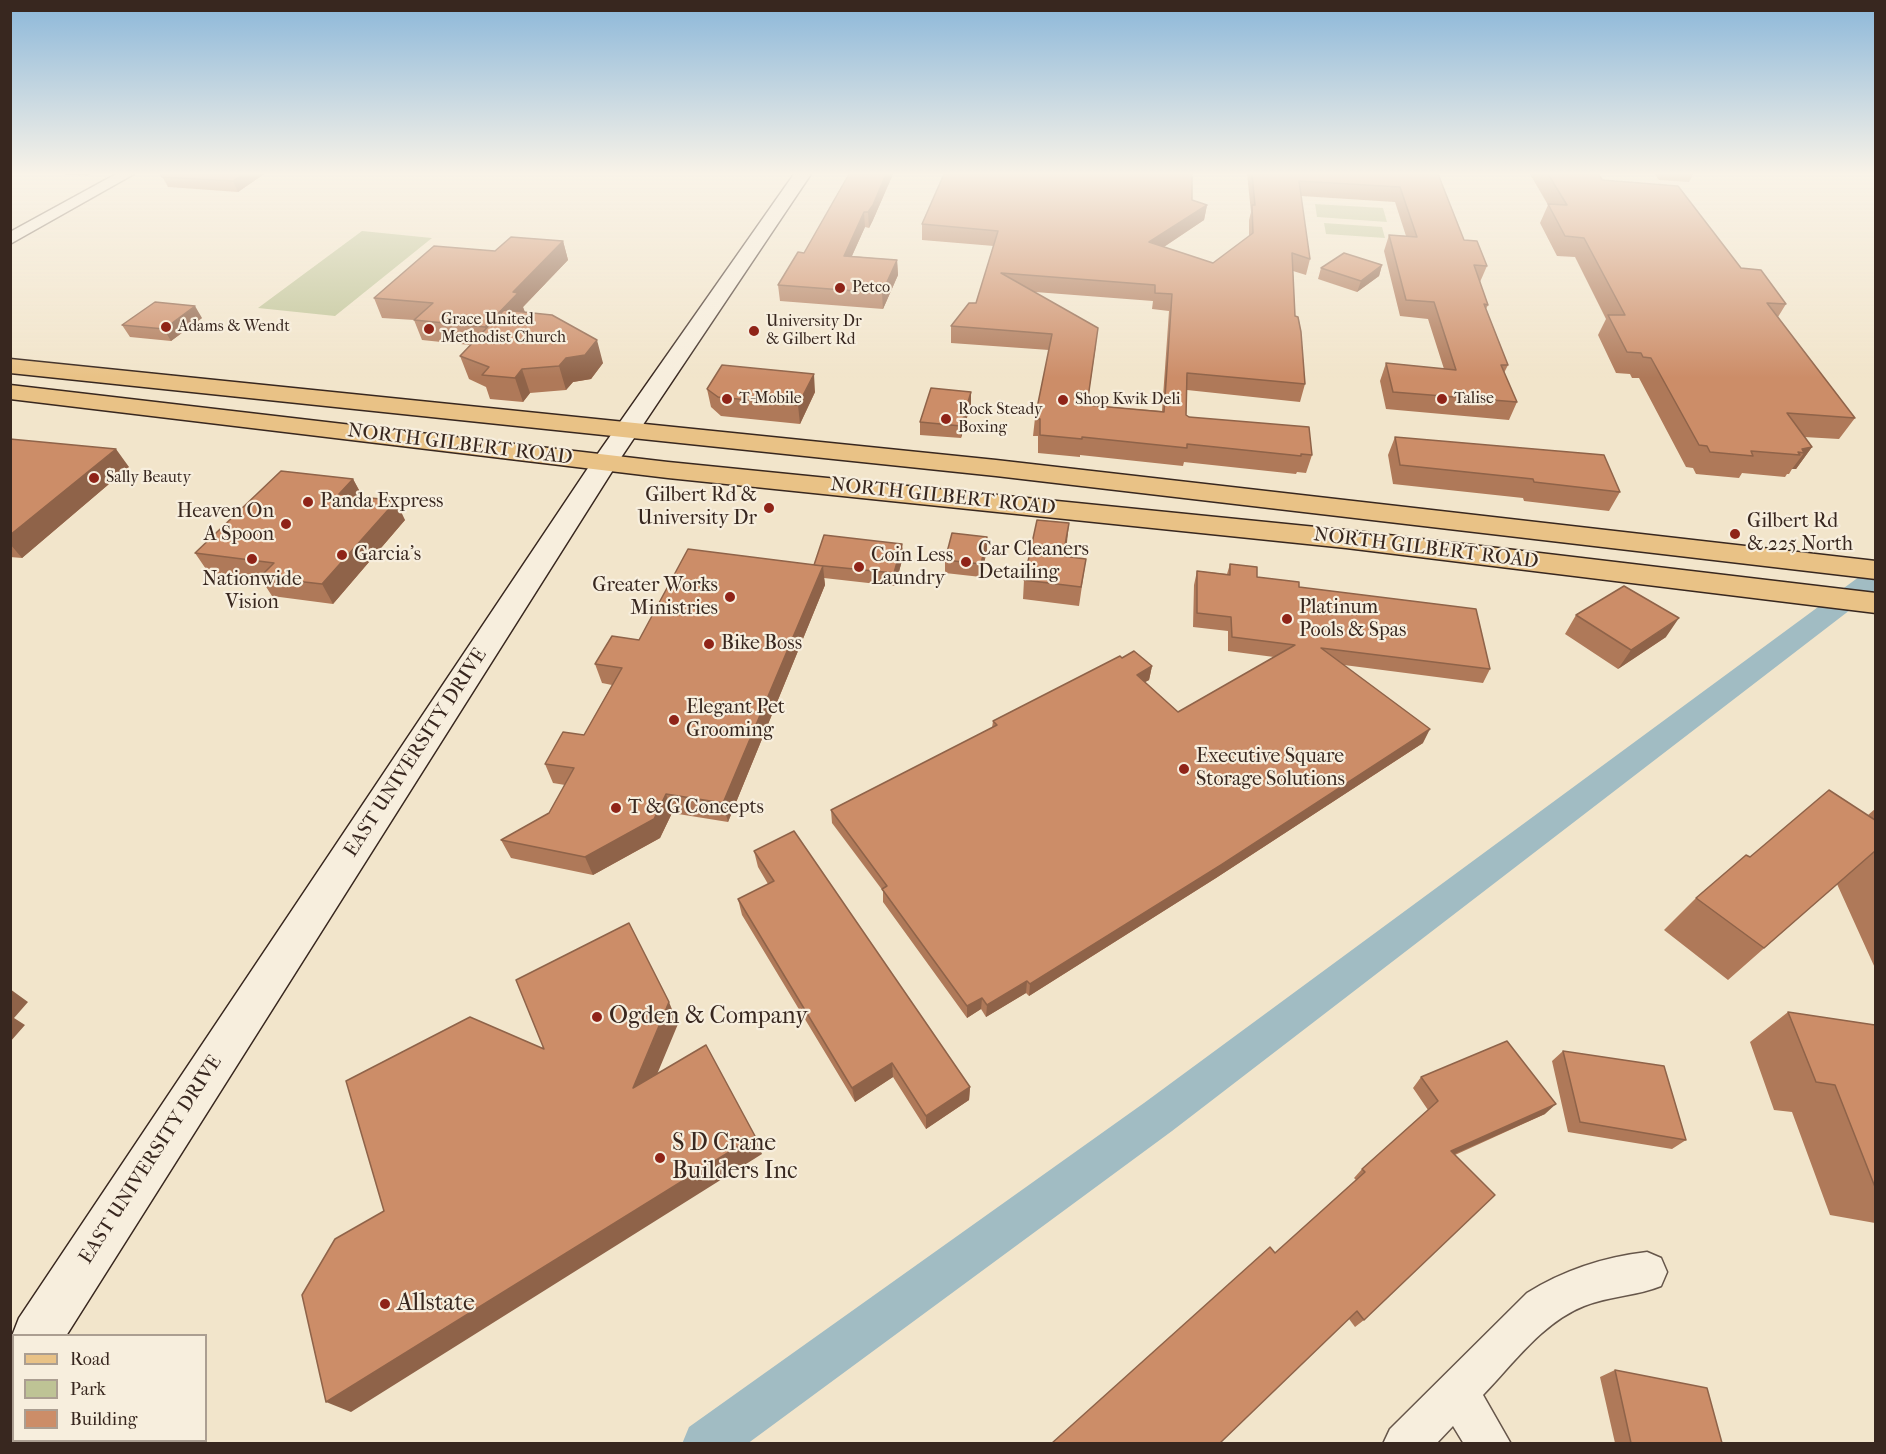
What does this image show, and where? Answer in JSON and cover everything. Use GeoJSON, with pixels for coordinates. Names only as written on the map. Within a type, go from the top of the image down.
{"type":"FeatureCollection","features":[{"type":"Feature","properties":{"kind":"main road","name":"EAST UNIVERSITY DRIVE"},"geometry":{"type":"LineString","coordinates":[[38,1334],[605,462],[757,242]]}},
{"type":"Feature","properties":{"kind":"main road","name":"NORTH GILBERT ROAD"},"geometry":{"type":"LineString","coordinates":[[10,366],[996,468],[1875,570]]}},
{"type":"Feature","properties":{"kind":"main road"},"geometry":{"type":"LineString","coordinates":[[98,402],[149,396],[222,400],[234,398],[246,391]]}},
{"type":"Feature","properties":{"kind":"main road","name":"NORTH GILBERT ROAD"},"geometry":{"type":"LineString","coordinates":[[10,392],[605,462],[1346,539],[1875,603]]}},
{"type":"Feature","properties":{"kind":"main road"},"geometry":{"type":"LineString","coordinates":[[217,416],[248,406],[312,410],[369,404]]}},
{"type":"Feature","properties":{"kind":"main road"},"geometry":{"type":"LineString","coordinates":[[987,501],[996,468]]}},
{"type":"Feature","properties":{"kind":"main road"},"geometry":{"type":"LineString","coordinates":[[1344,509],[1346,539]]}},
{"type":"Feature","properties":{"kind":"main road"},"geometry":{"type":"LineString","coordinates":[[1686,548],[1701,583]]}},
{"type":"Feature","properties":{"kind":"street"},"geometry":{"type":"LineString","coordinates":[[1405,1443],[1541,1307],[1564,1292],[1590,1282],[1647,1272]]}},
{"type":"Feature","properties":{"kind":"street"},"geometry":{"type":"LineString","coordinates":[[1456,1391],[1489,1443]]}},
{"type":"Feature","properties":{"kind":"green space"},"geometry":{"type":"Polygon","coordinates":[[[347,242],[427,242],[335,316],[258,308],[347,242]]]}},
{"type":"Feature","properties":{"kind":"building"},"geometry":{"type":"Polygon","coordinates":[[[505,242],[562,242],[513,292],[518,293],[485,327],[414,320],[433,303],[374,298],[434,246],[495,251],[505,242]]]}},
{"type":"Feature","properties":{"kind":"building"},"geometry":{"type":"Polygon","coordinates":[[[810,242],[850,242],[844,256],[897,260],[882,293],[778,285],[798,252],[804,253],[810,242]]]}},
{"type":"Feature","properties":{"kind":"building"},"geometry":{"type":"Polygon","coordinates":[[[995,242],[1149,242],[1213,263],[1241,242],[1308,242],[1310,259],[1292,253],[1295,316],[1298,317],[1301,332],[1305,384],[1187,373],[1186,415],[1309,427],[1312,455],[1301,454],[1301,456],[1187,444],[1187,448],[1040,435],[1040,419],[1035,418],[1052,334],[951,326],[969,303],[976,303],[995,242]],[[1001,273],[1098,328],[1087,405],[1164,412],[1172,294],[1155,293],[1155,285],[1001,273]]]}},
{"type":"Feature","properties":{"kind":"building"},"geometry":{"type":"Polygon","coordinates":[[[1391,242],[1477,242],[1487,266],[1474,265],[1488,305],[1484,304],[1508,365],[1501,365],[1517,402],[1393,392],[1386,363],[1456,370],[1434,302],[1406,300],[1391,242]]]}},
{"type":"Feature","properties":{"kind":"building"},"geometry":{"type":"Polygon","coordinates":[[[1586,242],[1721,242],[1741,268],[1761,270],[1786,304],[1767,303],[1855,418],[1787,413],[1812,447],[1802,449],[1804,453],[1798,452],[1800,455],[1751,451],[1753,456],[1710,452],[1707,446],[1699,445],[1651,358],[1643,357],[1641,353],[1627,352],[1608,315],[1625,315],[1586,242]]]}},
{"type":"Feature","properties":{"kind":"building"},"geometry":{"type":"Polygon","coordinates":[[[1344,253],[1382,265],[1361,281],[1321,268],[1344,253]]]}},
{"type":"Feature","properties":{"kind":"building"},"geometry":{"type":"Polygon","coordinates":[[[155,302],[195,306],[164,329],[122,325],[155,302]]]}},
{"type":"Feature","properties":{"kind":"building"},"geometry":{"type":"Polygon","coordinates":[[[504,310],[552,315],[597,340],[585,355],[566,358],[559,366],[522,369],[515,378],[482,375],[489,367],[460,356],[504,310]]]}},
{"type":"Feature","properties":{"kind":"building"},"geometry":{"type":"Polygon","coordinates":[[[722,365],[814,374],[798,405],[718,397],[707,389],[722,365]]]}},
{"type":"Feature","properties":{"kind":"building"},"geometry":{"type":"Polygon","coordinates":[[[931,388],[971,392],[961,426],[920,422],[931,388]]]}},
{"type":"Feature","properties":{"kind":"building"},"geometry":{"type":"Polygon","coordinates":[[[1395,437],[1604,455],[1620,492],[1534,482],[1533,479],[1400,465],[1395,437]]]}},
{"type":"Feature","properties":{"kind":"building"},"geometry":{"type":"Polygon","coordinates":[[[10,439],[116,449],[10,535],[10,439]]]}},
{"type":"Feature","properties":{"kind":"building"},"geometry":{"type":"Polygon","coordinates":[[[281,471],[353,479],[339,494],[396,501],[322,584],[260,577],[274,563],[195,553],[281,471]]]}},
{"type":"Feature","properties":{"kind":"building"},"geometry":{"type":"Polygon","coordinates":[[[1037,520],[1069,523],[1063,556],[1086,559],[1081,587],[1024,580],[1037,520]]]}},
{"type":"Feature","properties":{"kind":"building"},"geometry":{"type":"Polygon","coordinates":[[[952,533],[987,537],[981,564],[945,560],[952,533]]]}},
{"type":"Feature","properties":{"kind":"building"},"geometry":{"type":"Polygon","coordinates":[[[824,535],[902,544],[894,573],[814,565],[824,535]]]}},
{"type":"Feature","properties":{"kind":"building"},"geometry":{"type":"Polygon","coordinates":[[[688,549],[823,566],[723,803],[666,794],[654,819],[585,857],[501,840],[549,813],[574,768],[545,764],[563,732],[584,735],[622,668],[595,664],[612,636],[639,640],[688,549]]]}},
{"type":"Feature","properties":{"kind":"building"},"geometry":{"type":"Polygon","coordinates":[[[1230,564],[1257,567],[1257,577],[1299,582],[1299,587],[1476,609],[1490,669],[1321,648],[1430,729],[1221,865],[1030,984],[1027,981],[987,1005],[982,998],[967,1006],[882,889],[887,886],[831,810],[997,725],[993,721],[1134,651],[1152,666],[1137,675],[1178,712],[1295,645],[1232,637],[1231,617],[1197,613],[1197,571],[1230,575],[1230,564]]]}},
{"type":"Feature","properties":{"kind":"building"},"geometry":{"type":"Polygon","coordinates":[[[1624,586],[1679,618],[1631,650],[1576,615],[1624,586]]]}},
{"type":"Feature","properties":{"kind":"building"},"geometry":{"type":"Polygon","coordinates":[[[1829,790],[1875,820],[1875,851],[1764,948],[1696,898],[1746,855],[1750,857],[1829,790]]]}},
{"type":"Feature","properties":{"kind":"building"},"geometry":{"type":"Polygon","coordinates":[[[794,831],[970,1087],[926,1116],[892,1063],[852,1088],[738,899],[774,881],[754,851],[794,831]]]}},
{"type":"Feature","properties":{"kind":"building"},"geometry":{"type":"Polygon","coordinates":[[[629,923],[669,1002],[633,1088],[706,1045],[755,1136],[326,1402],[302,1295],[335,1239],[384,1211],[346,1081],[470,1017],[544,1049],[516,980],[629,923]]]}},
{"type":"Feature","properties":{"kind":"building"},"geometry":{"type":"Polygon","coordinates":[[[1788,1012],[1875,1025],[1875,1187],[1835,1085],[1816,1082],[1788,1012]]]}},
{"type":"Feature","properties":{"kind":"building"},"geometry":{"type":"Polygon","coordinates":[[[1507,1041],[1556,1104],[1451,1151],[1495,1195],[1364,1320],[1357,1311],[1220,1443],[1052,1443],[1270,1247],[1275,1253],[1365,1172],[1362,1169],[1438,1101],[1421,1077],[1507,1041]]]}},
{"type":"Feature","properties":{"kind":"building"},"geometry":{"type":"Polygon","coordinates":[[[1563,1051],[1664,1066],[1686,1140],[1580,1122],[1563,1051]]]}},
{"type":"Feature","properties":{"kind":"building"},"geometry":{"type":"Polygon","coordinates":[[[1615,1370],[1707,1388],[1722,1443],[1631,1443],[1615,1370]]]}},
{"type":"Feature","properties":{"kind":"waterway"},"geometry":{"type":"LineString","coordinates":[[706,1444],[1158,1117],[1876,577]]}},
{"type":"Feature","properties":{"kind":"place","name":"Petco"},"geometry":{"type":"Point","coordinates":[840,288]}},
{"type":"Feature","properties":{"kind":"place","name":"Adams & Wendt"},"geometry":{"type":"Point","coordinates":[166,327]}},
{"type":"Feature","properties":{"kind":"place","name":"Grace United Methodist Church"},"geometry":{"type":"Point","coordinates":[429,329]}},
{"type":"Feature","properties":{"kind":"place","name":"University Dr & Gilbert Rd"},"geometry":{"type":"Point","coordinates":[754,331]}},
{"type":"Feature","properties":{"kind":"place","name":"T-Mobile"},"geometry":{"type":"Point","coordinates":[727,399]}},
{"type":"Feature","properties":{"kind":"place","name":"Talise"},"geometry":{"type":"Point","coordinates":[1442,399]}},
{"type":"Feature","properties":{"kind":"place","name":"Shop Kwik Deli"},"geometry":{"type":"Point","coordinates":[1063,400]}},
{"type":"Feature","properties":{"kind":"place","name":"Rock Steady Boxing"},"geometry":{"type":"Point","coordinates":[946,419]}},
{"type":"Feature","properties":{"kind":"place","name":"Sally Beauty"},"geometry":{"type":"Point","coordinates":[94,478]}},
{"type":"Feature","properties":{"kind":"place","name":"Panda Express"},"geometry":{"type":"Point","coordinates":[308,502]}},
{"type":"Feature","properties":{"kind":"place","name":"Gilbert Rd & University Dr"},"geometry":{"type":"Point","coordinates":[769,508]}},
{"type":"Feature","properties":{"kind":"place","name":"Heaven On A Spoon"},"geometry":{"type":"Point","coordinates":[286,524]}},
{"type":"Feature","properties":{"kind":"place","name":"Gilbert Rd & 225 North"},"geometry":{"type":"Point","coordinates":[1735,534]}},
{"type":"Feature","properties":{"kind":"place","name":"Garcia's"},"geometry":{"type":"Point","coordinates":[342,555]}},
{"type":"Feature","properties":{"kind":"place","name":"Nationwide Vision"},"geometry":{"type":"Point","coordinates":[252,559]}},
{"type":"Feature","properties":{"kind":"place","name":"Car Cleaners Detailing"},"geometry":{"type":"Point","coordinates":[966,562]}},
{"type":"Feature","properties":{"kind":"place","name":"Coin Less Laundry"},"geometry":{"type":"Point","coordinates":[859,567]}},
{"type":"Feature","properties":{"kind":"place","name":"Greater Works Ministries"},"geometry":{"type":"Point","coordinates":[730,597]}},
{"type":"Feature","properties":{"kind":"place","name":"Platinum Pools & Spas"},"geometry":{"type":"Point","coordinates":[1287,619]}},
{"type":"Feature","properties":{"kind":"place","name":"Bike Boss"},"geometry":{"type":"Point","coordinates":[709,644]}},
{"type":"Feature","properties":{"kind":"place","name":"Elegant Pet Grooming"},"geometry":{"type":"Point","coordinates":[674,720]}},
{"type":"Feature","properties":{"kind":"place","name":"Executive Square Storage Solutions"},"geometry":{"type":"Point","coordinates":[1184,769]}},
{"type":"Feature","properties":{"kind":"place","name":"T & G Concepts"},"geometry":{"type":"Point","coordinates":[616,808]}},
{"type":"Feature","properties":{"kind":"place","name":"Ogden & Company"},"geometry":{"type":"Point","coordinates":[597,1017]}},
{"type":"Feature","properties":{"kind":"place","name":"S D Crane Builders Inc"},"geometry":{"type":"Point","coordinates":[660,1158]}},
{"type":"Feature","properties":{"kind":"place","name":"Allstate"},"geometry":{"type":"Point","coordinates":[385,1304]}}]}
